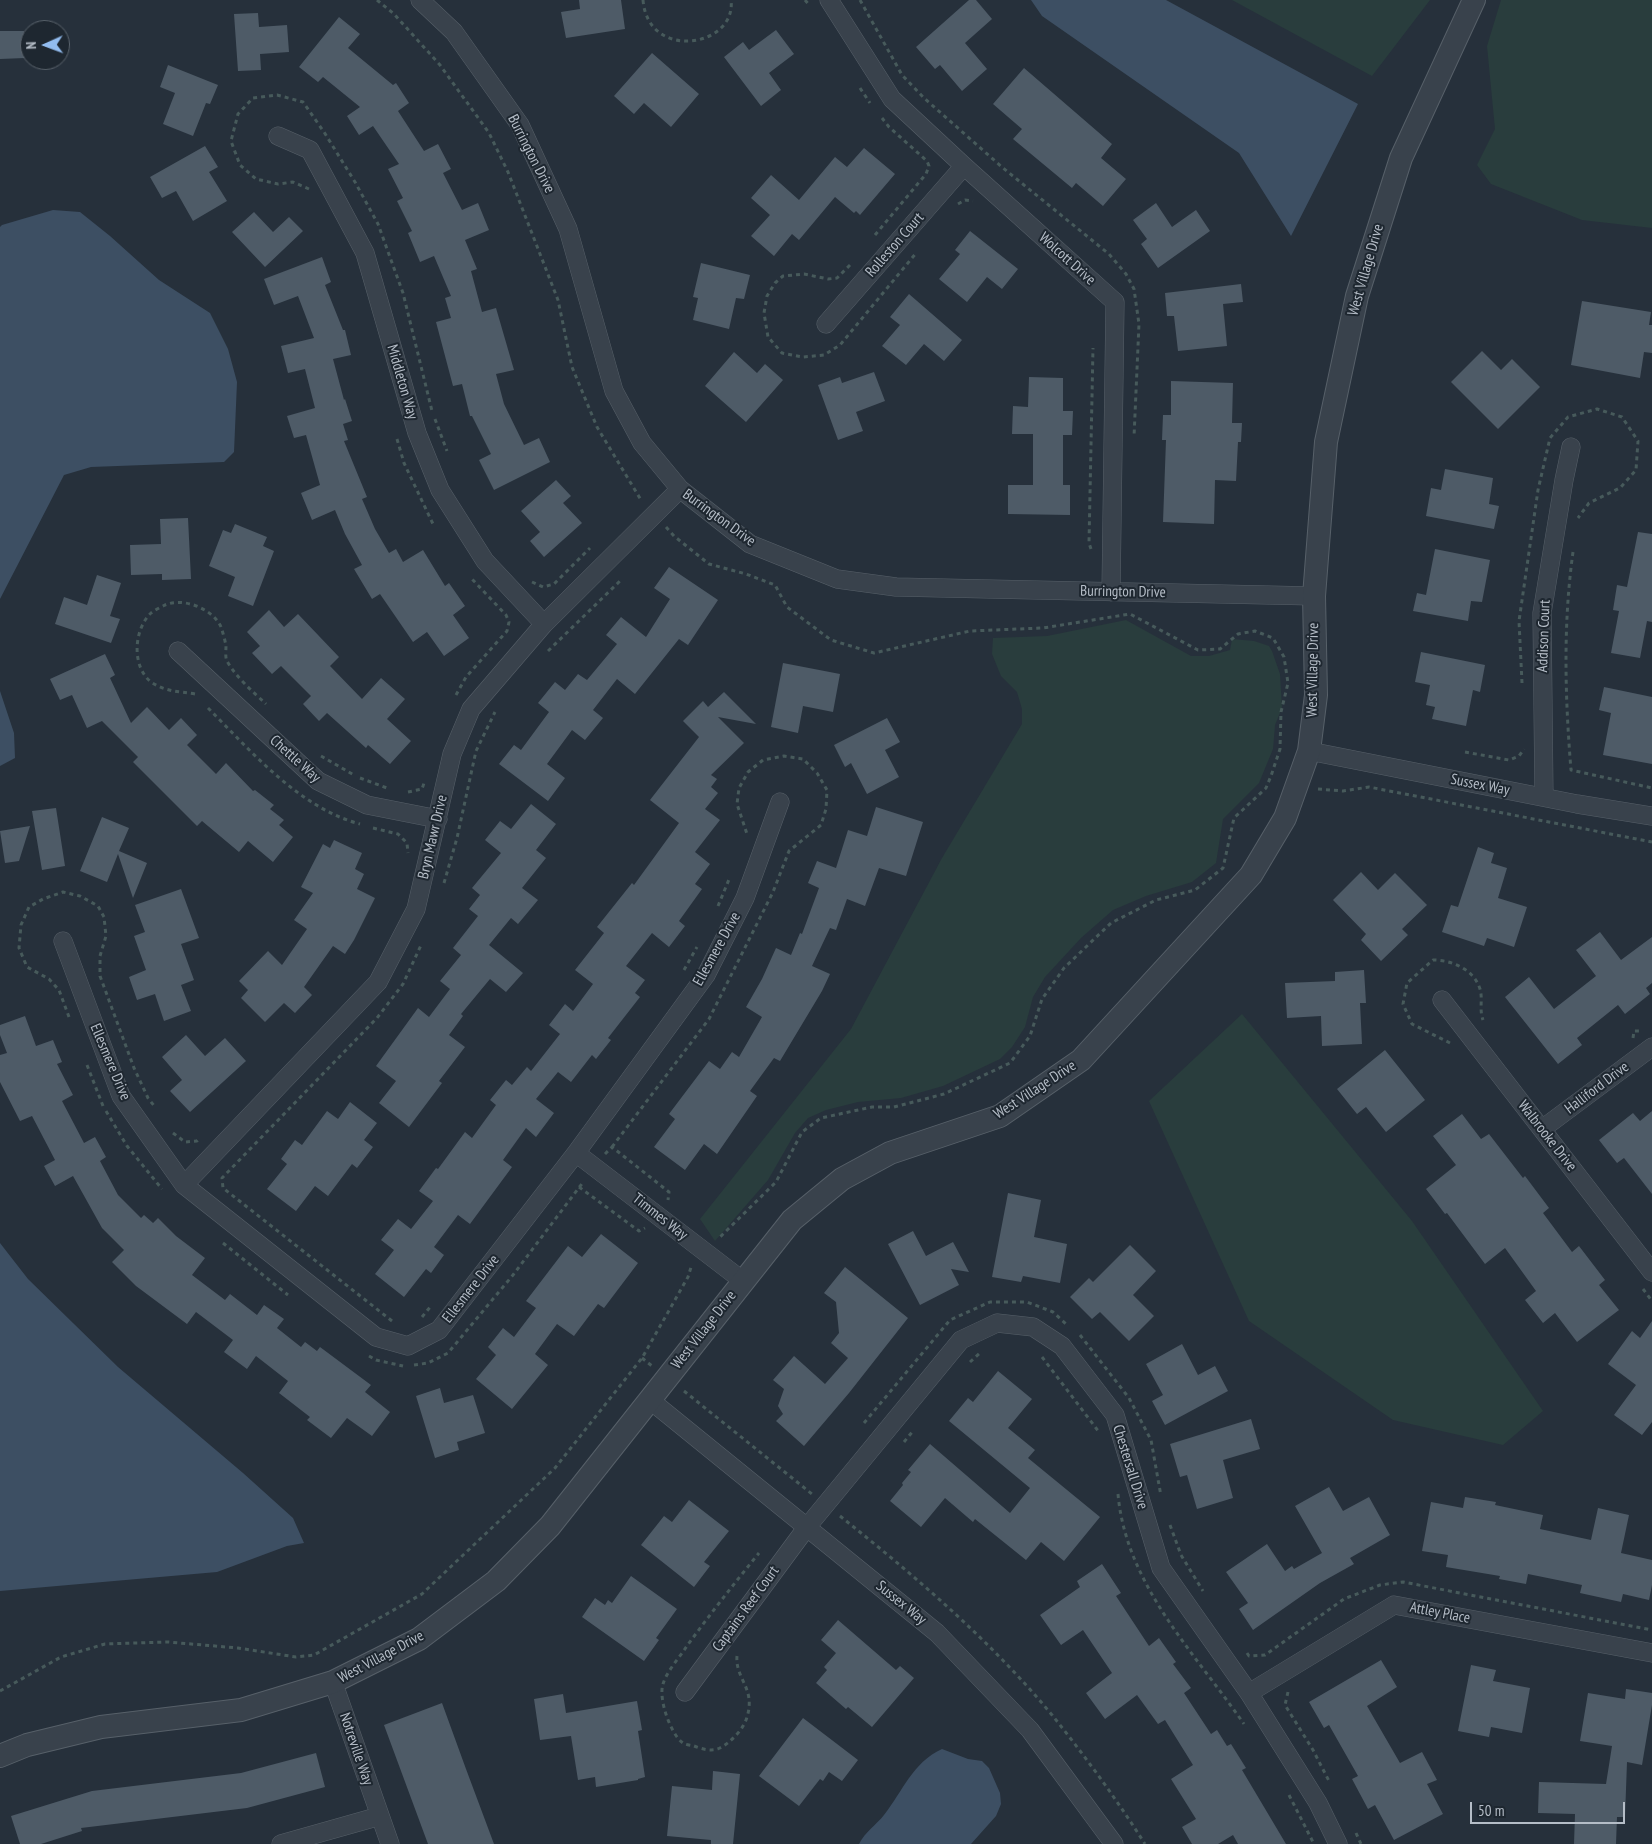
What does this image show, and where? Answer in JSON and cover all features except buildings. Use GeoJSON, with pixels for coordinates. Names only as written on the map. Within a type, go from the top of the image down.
{"type":"FeatureCollection","features":[{"type":"Feature","properties":{"kind":"street","name":"Burrington Drive"},"geometry":{"type":"LineString","coordinates":[[420,0],[454,32],[520,125],[568,229],[614,391],[642,444],[680,489],[750,544],[837,579],[896,587],[1314,596]]}},
{"type":"Feature","properties":{"kind":"street","name":"Wolcott Drive"},"geometry":{"type":"LineString","coordinates":[[829,0],[892,99],[1114,302],[1111,592]]}},
{"type":"Feature","properties":{"kind":"street","name":"West Village Drive"},"geometry":{"type":"LineString","coordinates":[[0,1756],[27,1744],[101,1727],[241,1710],[333,1682],[419,1639],[496,1581],[550,1526],[792,1220],[842,1179],[890,1153],[1000,1116],[1081,1060],[1251,875],[1285,818],[1308,751],[1316,695],[1314,596],[1326,442],[1357,296],[1401,158],[1474,0]]}},
{"type":"Feature","properties":{"kind":"street","name":"Middleton Way"},"geometry":{"type":"LineString","coordinates":[[278,136],[310,150],[365,253],[417,433],[440,490],[485,561],[544,624]]}},
{"type":"Feature","properties":{"kind":"street","name":"Rolleston Court"},"geometry":{"type":"LineString","coordinates":[[826,324],[964,166]]}},
{"type":"Feature","properties":{"kind":"street","name":"Addison Court"},"geometry":{"type":"LineString","coordinates":[[1544,798],[1542,613],[1571,447]]}},
{"type":"Feature","properties":{"kind":"street","name":"Bryn Mawr Drive"},"geometry":{"type":"LineString","coordinates":[[184,1185],[378,982],[416,909],[452,754],[471,709],[544,624],[680,489]]}},
{"type":"Feature","properties":{"kind":"street","name":"Chettle Way"},"geometry":{"type":"LineString","coordinates":[[178,651],[318,781],[367,805],[438,819]]}},
{"type":"Feature","properties":{"kind":"street","name":"Sussex Way"},"geometry":{"type":"LineString","coordinates":[[1308,751],[1544,798],[1652,816]]}},
{"type":"Feature","properties":{"kind":"street","name":"Ellesmere Drive"},"geometry":{"type":"LineString","coordinates":[[62,941],[121,1096],[184,1185],[376,1337],[408,1346],[439,1330],[576,1153],[706,975],[745,898],[780,802]]}},
{"type":"Feature","properties":{"kind":"street","name":"Walbrooke Drive"},"geometry":{"type":"LineString","coordinates":[[1442,1000],[1652,1272]]}},
{"type":"Feature","properties":{"kind":"street","name":"Halliford Drive"},"geometry":{"type":"LineString","coordinates":[[1542,1129],[1652,1047]]}},
{"type":"Feature","properties":{"kind":"street","name":"Timmes Way"},"geometry":{"type":"LineString","coordinates":[[576,1153],[743,1281]]}},
{"type":"Feature","properties":{"kind":"street","name":"Chestersall Drive"},"geometry":{"type":"LineString","coordinates":[[807,1526],[961,1340],[996,1323],[1033,1327],[1062,1346],[1115,1415],[1161,1568],[1249,1693],[1318,1804],[1338,1844]]}},
{"type":"Feature","properties":{"kind":"street","name":"Sussex Way"},"geometry":{"type":"LineString","coordinates":[[650,1400],[937,1633],[1030,1730],[1114,1844]]}},
{"type":"Feature","properties":{"kind":"street","name":"Captains Reef Court"},"geometry":{"type":"LineString","coordinates":[[685,1692],[807,1526]]}},
{"type":"Feature","properties":{"kind":"street","name":"Attley Place"},"geometry":{"type":"LineString","coordinates":[[1249,1693],[1394,1605],[1652,1653]]}},
{"type":"Feature","properties":{"kind":"street","name":"Notreville Way"},"geometry":{"type":"LineString","coordinates":[[333,1682],[390,1844]]}},
{"type":"Feature","properties":{"kind":"street"},"geometry":{"type":"LineString","coordinates":[[281,1844],[380,1816]]}},
{"type":"Feature","properties":{"kind":"path"},"geometry":{"type":"LineString","coordinates":[[0,1691],[62,1657],[105,1644],[168,1642],[238,1648],[296,1657],[314,1655],[422,1594],[555,1468],[642,1358],[688,1277],[692,1262],[776,1182],[802,1132],[821,1118],[872,1107],[894,1107],[944,1094],[1010,1063],[1030,1036],[1042,999],[1064,968],[1111,923],[1156,900],[1195,890],[1223,868],[1234,818],[1266,788],[1280,748],[1282,712],[1288,683],[1284,656],[1273,638],[1255,631],[1238,634],[1220,649],[1198,650],[1130,614],[1042,628],[970,631],[874,653],[831,640],[787,607],[775,586],[746,574],[709,564],[674,536],[642,500],[597,427],[572,366],[558,300],[508,172],[490,133],[440,65],[394,14],[377,0]]}},
{"type":"Feature","properties":{"kind":"path"},"geometry":{"type":"LineString","coordinates":[[643,0],[644,10],[655,29],[672,41],[696,42],[713,34],[726,23],[732,7],[732,0]]}},
{"type":"Feature","properties":{"kind":"path"},"geometry":{"type":"LineString","coordinates":[[805,0],[815,12]]}},
{"type":"Feature","properties":{"kind":"path"},"geometry":{"type":"LineString","coordinates":[[858,84],[872,106]]}},
{"type":"Feature","properties":{"kind":"path"},"geometry":{"type":"LineString","coordinates":[[872,239],[926,174],[929,166],[927,161],[889,127],[878,113]]}},
{"type":"Feature","properties":{"kind":"path"},"geometry":{"type":"LineString","coordinates":[[955,206],[965,200],[974,201],[979,205]]}},
{"type":"Feature","properties":{"kind":"path"},"geometry":{"type":"LineString","coordinates":[[854,261],[837,278],[828,279],[804,274],[783,276],[775,283],[767,296],[764,313],[768,337],[782,353],[803,357],[824,355],[840,345],[919,250]]}},
{"type":"Feature","properties":{"kind":"path"},"geometry":{"type":"LineString","coordinates":[[1093,347],[1089,543],[1093,554],[1111,568]]}},
{"type":"Feature","properties":{"kind":"path"},"geometry":{"type":"LineString","coordinates":[[452,702],[466,677],[506,631],[509,622],[506,615],[471,578]]}},
{"type":"Feature","properties":{"kind":"path"},"geometry":{"type":"LineString","coordinates":[[547,652],[622,579]]}},
{"type":"Feature","properties":{"kind":"path"},"geometry":{"type":"LineString","coordinates":[[201,701],[194,694],[168,691],[150,681],[138,662],[137,641],[143,625],[152,612],[167,604],[185,603],[205,609],[220,625],[226,644],[226,660],[247,686],[273,710]]}},
{"type":"Feature","properties":{"kind":"path"},"geometry":{"type":"LineString","coordinates":[[443,885],[457,838],[476,751],[500,705]]}},
{"type":"Feature","properties":{"kind":"path"},"geometry":{"type":"LineString","coordinates":[[208,708],[294,790],[318,807],[356,823],[398,834],[407,843],[409,855]]}},
{"type":"Feature","properties":{"kind":"path"},"geometry":{"type":"LineString","coordinates":[[319,754],[332,764],[360,778],[390,789]]}},
{"type":"Feature","properties":{"kind":"path"},"geometry":{"type":"LineString","coordinates":[[368,1354],[376,1360],[400,1366],[428,1363],[448,1354],[513,1275],[709,1018],[773,892],[789,851],[821,824],[826,809],[827,790],[818,773],[803,759],[784,756],[763,760],[748,772],[739,788],[736,804],[747,832],[744,842]]}},
{"type":"Feature","properties":{"kind":"path"},"geometry":{"type":"LineString","coordinates":[[1271,776],[1316,789],[1343,791],[1369,787],[1652,842]]}},
{"type":"Feature","properties":{"kind":"path"},"geometry":{"type":"LineString","coordinates":[[400,791],[410,792],[422,789],[425,778]]}},
{"type":"Feature","properties":{"kind":"path"},"geometry":{"type":"LineString","coordinates":[[716,909],[731,876]]}},
{"type":"Feature","properties":{"kind":"path"},"geometry":{"type":"LineString","coordinates":[[72,1026],[59,990],[49,979],[27,967],[19,948],[21,926],[29,907],[43,898],[62,892],[80,896],[98,906],[104,917],[106,936],[100,956],[100,976],[134,1068],[148,1098],[158,1112]]}},
{"type":"Feature","properties":{"kind":"path"},"geometry":{"type":"LineString","coordinates":[[394,1322],[224,1188],[222,1178],[377,1018],[403,984],[424,940]]}},
{"type":"Feature","properties":{"kind":"path"},"geometry":{"type":"LineString","coordinates":[[683,972],[700,941]]}},
{"type":"Feature","properties":{"kind":"path"},"geometry":{"type":"LineString","coordinates":[[86,1061],[100,1101],[127,1146],[164,1191]]}},
{"type":"Feature","properties":{"kind":"path"},"geometry":{"type":"LineString","coordinates":[[168,1127],[173,1134],[185,1142],[197,1141],[204,1134]]}},
{"type":"Feature","properties":{"kind":"path"},"geometry":{"type":"LineString","coordinates":[[579,1187],[639,1231],[646,1228],[669,1199],[669,1192],[612,1147]]}},
{"type":"Feature","properties":{"kind":"path"},"geometry":{"type":"LineString","coordinates":[[218,1239],[292,1297]]}},
{"type":"Feature","properties":{"kind":"path"},"geometry":{"type":"LineString","coordinates":[[419,1320],[436,1300]]}},
{"type":"Feature","properties":{"kind":"path"},"geometry":{"type":"LineString","coordinates":[[864,1423],[950,1320],[990,1302],[1027,1302],[1053,1312],[1072,1329]]}},
{"type":"Feature","properties":{"kind":"path"},"geometry":{"type":"LineString","coordinates":[[1078,1334],[1129,1398],[1147,1432],[1151,1440],[1161,1497]]}},
{"type":"Feature","properties":{"kind":"path"},"geometry":{"type":"LineString","coordinates":[[968,1363],[981,1352]]}},
{"type":"Feature","properties":{"kind":"path"},"geometry":{"type":"LineString","coordinates":[[1042,1356],[1102,1436]]}},
{"type":"Feature","properties":{"kind":"path"},"geometry":{"type":"LineString","coordinates":[[904,1442],[916,1428]]}},
{"type":"Feature","properties":{"kind":"path"},"geometry":{"type":"LineString","coordinates":[[1117,1489],[1120,1516],[1136,1563],[1149,1591],[1182,1641],[1246,1728]]}},
{"type":"Feature","properties":{"kind":"path"},"geometry":{"type":"LineString","coordinates":[[1169,1523],[1181,1555],[1205,1594]]}},
{"type":"Feature","properties":{"kind":"path"},"geometry":{"type":"LineString","coordinates":[[1243,1648],[1249,1656],[1265,1655],[1344,1599],[1380,1585],[1403,1582],[1652,1630]]}},
{"type":"Feature","properties":{"kind":"path"},"geometry":{"type":"LineString","coordinates":[[1295,1687],[1287,1693],[1285,1705],[1313,1750],[1331,1784]]}},
{"type":"Feature","properties":{"kind":"path"},"geometry":{"type":"LineString","coordinates":[[1285,1789],[1314,1844]]}},
{"type":"Feature","properties":{"kind":"path"},"geometry":{"type":"LineString","coordinates":[[1353,1827],[1361,1844]]}},
{"type":"Feature","properties":{"kind":"green space"},"geometry":{"type":"Polygon","coordinates":[[[1232,0],[1430,0],[1372,76],[1232,0]]]}},
{"type":"Feature","properties":{"kind":"green space"},"geometry":{"type":"Polygon","coordinates":[[[1501,0],[1652,0],[1652,228],[1582,220],[1491,184],[1477,165],[1495,129],[1487,46],[1501,0]]]}},
{"type":"Feature","properties":{"kind":"green space"},"geometry":{"type":"Polygon","coordinates":[[[1126,620],[1191,656],[1209,656],[1230,650],[1232,639],[1254,641],[1269,646],[1272,651],[1280,674],[1282,708],[1275,725],[1273,749],[1259,783],[1223,819],[1216,863],[1192,882],[1146,896],[1113,910],[1081,938],[1045,977],[1033,997],[1025,1027],[1012,1047],[1000,1059],[943,1086],[901,1098],[858,1102],[826,1110],[808,1118],[795,1133],[768,1180],[715,1241],[700,1219],[851,1029],[942,858],[1022,724],[1022,709],[1017,692],[1001,676],[992,654],[993,638],[1047,636],[1126,620]]]}},
{"type":"Feature","properties":{"kind":"green space"},"geometry":{"type":"Polygon","coordinates":[[[1242,1014],[1412,1221],[1543,1411],[1503,1445],[1393,1420],[1249,1321],[1149,1101],[1242,1014]]]}},
{"type":"Feature","properties":{"kind":"water"},"geometry":{"type":"Polygon","coordinates":[[[1031,0],[1166,0],[1358,104],[1291,236],[1239,153],[1042,16],[1031,0]]]}},
{"type":"Feature","properties":{"kind":"water"},"geometry":{"type":"Polygon","coordinates":[[[53,210],[80,212],[159,280],[210,313],[228,349],[237,382],[234,452],[224,462],[91,467],[64,475],[0,599],[0,227],[53,210]]]}},
{"type":"Feature","properties":{"kind":"water"},"geometry":{"type":"Polygon","coordinates":[[[0,691],[14,733],[15,758],[0,766],[0,691]]]}},
{"type":"Feature","properties":{"kind":"water"},"geometry":{"type":"Polygon","coordinates":[[[0,1243],[28,1279],[118,1367],[293,1518],[304,1543],[287,1546],[217,1572],[0,1591],[0,1243]]]}},
{"type":"Feature","properties":{"kind":"water"},"geometry":{"type":"Polygon","coordinates":[[[942,1749],[968,1759],[982,1761],[989,1768],[1000,1793],[1001,1804],[996,1816],[971,1844],[859,1844],[891,1806],[915,1770],[942,1749]]]}}]}
